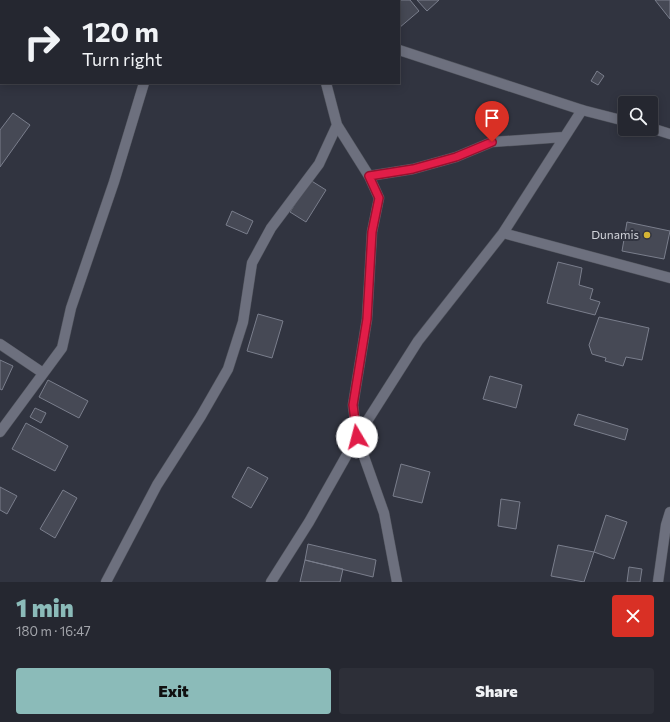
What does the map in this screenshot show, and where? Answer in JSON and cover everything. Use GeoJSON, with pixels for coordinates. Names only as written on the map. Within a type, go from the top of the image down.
{"type":"FeatureCollection","features":[{"type":"Feature","properties":{"kind":"street"},"geometry":{"type":"LineString","coordinates":[[400,50],[582,110],[618,119]]}},
{"type":"Feature","properties":{"kind":"street"},"geometry":{"type":"LineString","coordinates":[[0,432],[62,348],[71,308],[114,182],[144,84]]}},
{"type":"Feature","properties":{"kind":"street"},"geometry":{"type":"LineString","coordinates":[[326,84],[338,125],[369,176],[379,198],[372,232],[367,319],[353,405],[357,437],[384,513],[397,579],[407,582]]}},
{"type":"Feature","properties":{"kind":"street"},"geometry":{"type":"LineString","coordinates":[[271,582],[309,522],[357,437],[418,341],[503,233],[582,110]]}},
{"type":"Feature","properties":{"kind":"street"},"geometry":{"type":"LineString","coordinates":[[106,582],[157,485],[201,416],[228,369],[243,322],[252,263],[271,228],[320,164],[338,125]]}},
{"type":"Feature","properties":{"kind":"street"},"geometry":{"type":"LineString","coordinates":[[658,130],[670,134]]}},
{"type":"Feature","properties":{"kind":"street"},"geometry":{"type":"LineString","coordinates":[[369,176],[413,169],[456,157],[492,142],[564,137]]}},
{"type":"Feature","properties":{"kind":"street"},"geometry":{"type":"LineString","coordinates":[[503,233],[670,278]]}},
{"type":"Feature","properties":{"kind":"street"},"geometry":{"type":"LineString","coordinates":[[0,344],[43,373]]}},
{"type":"Feature","properties":{"kind":"street"},"geometry":{"type":"LineString","coordinates":[[658,582],[666,525],[670,512]]}},
{"type":"Feature","properties":{"kind":"building"},"geometry":{"type":"Polygon","coordinates":[[[400,0],[410,0],[419,11],[400,27],[400,0]]]}},
{"type":"Feature","properties":{"kind":"building"},"geometry":{"type":"Polygon","coordinates":[[[417,0],[439,0],[427,11],[417,0]]]}},
{"type":"Feature","properties":{"kind":"building"},"geometry":{"type":"Polygon","coordinates":[[[655,0],[670,0],[670,19],[655,0]]]}},
{"type":"Feature","properties":{"kind":"building"},"geometry":{"type":"Polygon","coordinates":[[[597,71],[604,76],[598,85],[591,81],[597,71]]]}},
{"type":"Feature","properties":{"kind":"building"},"geometry":{"type":"Polygon","coordinates":[[[13,113],[30,125],[0,167],[0,130],[13,113]]]}},
{"type":"Feature","properties":{"kind":"building"},"geometry":{"type":"Polygon","coordinates":[[[310,180],[326,190],[306,222],[290,212],[310,180]]]}},
{"type":"Feature","properties":{"kind":"building"},"geometry":{"type":"Polygon","coordinates":[[[232,211],[253,221],[247,234],[226,225],[232,211]]]}},
{"type":"Feature","properties":{"kind":"building"},"geometry":{"type":"Polygon","coordinates":[[[627,222],[670,231],[664,259],[622,251],[627,222]]]}},
{"type":"Feature","properties":{"kind":"building"},"geometry":{"type":"Polygon","coordinates":[[[558,262],[582,268],[579,285],[593,289],[590,299],[600,302],[595,315],[547,303],[558,262]]]}},
{"type":"Feature","properties":{"kind":"building"},"geometry":{"type":"Polygon","coordinates":[[[258,314],[283,321],[272,358],[247,351],[258,314]]]}},
{"type":"Feature","properties":{"kind":"building"},"geometry":{"type":"Polygon","coordinates":[[[599,317],[649,328],[642,360],[626,357],[623,366],[605,361],[606,358],[592,354],[589,345],[599,317]]]}},
{"type":"Feature","properties":{"kind":"building"},"geometry":{"type":"Polygon","coordinates":[[[0,360],[13,366],[2,390],[0,389],[0,360]]]}},
{"type":"Feature","properties":{"kind":"building"},"geometry":{"type":"Polygon","coordinates":[[[490,376],[522,385],[516,408],[483,399],[490,376]]]}},
{"type":"Feature","properties":{"kind":"building"},"geometry":{"type":"Polygon","coordinates":[[[48,380],[88,401],[79,418],[39,397],[48,380]]]}},
{"type":"Feature","properties":{"kind":"building"},"geometry":{"type":"Polygon","coordinates":[[[35,408],[46,413],[41,423],[30,417],[35,408]]]}},
{"type":"Feature","properties":{"kind":"building"},"geometry":{"type":"Polygon","coordinates":[[[578,414],[628,429],[625,440],[574,425],[578,414]]]}},
{"type":"Feature","properties":{"kind":"building"},"geometry":{"type":"Polygon","coordinates":[[[26,423],[68,446],[55,471],[12,449],[26,423]]]}},
{"type":"Feature","properties":{"kind":"building"},"geometry":{"type":"Polygon","coordinates":[[[401,464],[430,472],[422,503],[393,496],[401,464]]]}},
{"type":"Feature","properties":{"kind":"building"},"geometry":{"type":"Polygon","coordinates":[[[248,467],[268,478],[251,508],[232,497],[248,467]]]}},
{"type":"Feature","properties":{"kind":"building"},"geometry":{"type":"Polygon","coordinates":[[[0,487],[17,496],[7,514],[0,510],[0,487]]]}},
{"type":"Feature","properties":{"kind":"building"},"geometry":{"type":"Polygon","coordinates":[[[63,490],[77,498],[55,538],[40,529],[63,490]]]}},
{"type":"Feature","properties":{"kind":"building"},"geometry":{"type":"Polygon","coordinates":[[[501,499],[520,502],[516,529],[498,526],[501,499]]]}},
{"type":"Feature","properties":{"kind":"building"},"geometry":{"type":"Polygon","coordinates":[[[606,515],[627,522],[614,559],[594,552],[606,515]]]}},
{"type":"Feature","properties":{"kind":"building"},"geometry":{"type":"Polygon","coordinates":[[[308,544],[376,560],[373,577],[305,560],[308,544]]]}},
{"type":"Feature","properties":{"kind":"building"},"geometry":{"type":"Polygon","coordinates":[[[558,545],[594,552],[584,582],[551,576],[558,545]]]}},
{"type":"Feature","properties":{"kind":"building"},"geometry":{"type":"Polygon","coordinates":[[[305,560],[343,569],[340,582],[300,582],[305,560]]]}},
{"type":"Feature","properties":{"kind":"building"},"geometry":{"type":"Polygon","coordinates":[[[629,567],[642,569],[640,582],[627,582],[629,567]]]}},
{"type":"Feature","properties":{"kind":"place","name":"Dunamis"},"geometry":{"type":"Point","coordinates":[647,235]}},
{"type":"Feature","properties":{"kind":"route"},"geometry":{"type":"LineString","coordinates":[[357,437],[353,405],[367,319],[372,232],[377,214],[379,198],[369,176],[413,169],[456,157],[492,142]]}}]}
